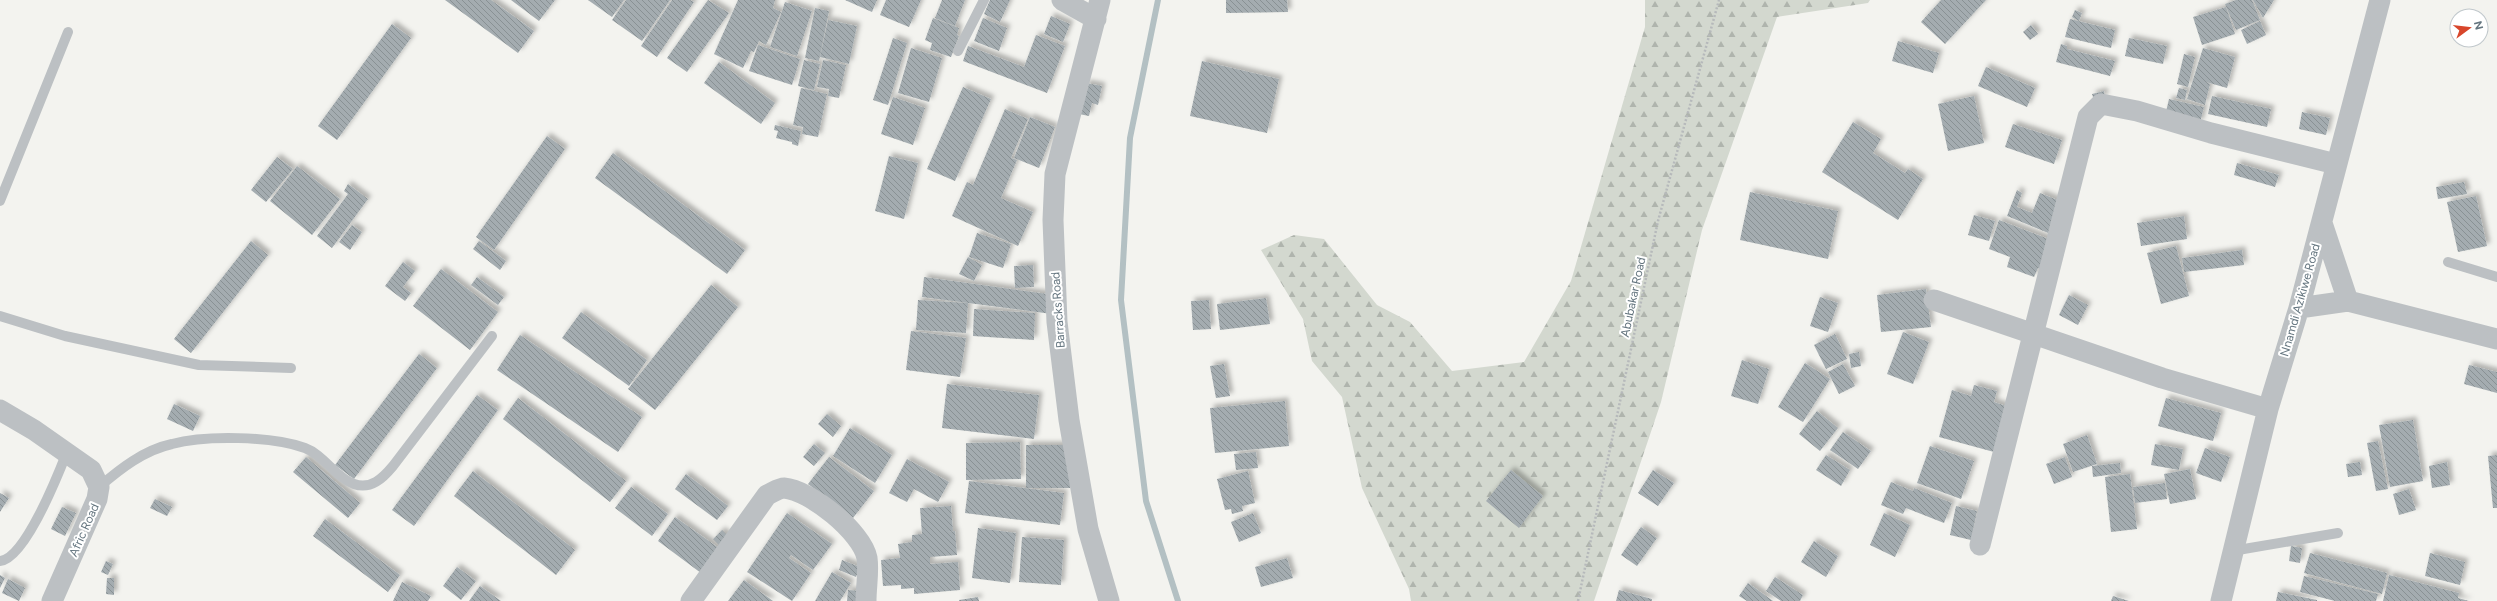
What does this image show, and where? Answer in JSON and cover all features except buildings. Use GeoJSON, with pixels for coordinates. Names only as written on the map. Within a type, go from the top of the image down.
{"type":"FeatureCollection","features":[{"type":"Feature","properties":{"kind":"street"},"geometry":{"type":"LineString","coordinates":[[1062,0],[1098,9]]}},
{"type":"Feature","properties":{"kind":"street","name":"Nnamdi Azikiwe Road"},"geometry":{"type":"LineString","coordinates":[[2221,601],[2232,551],[2268,409],[2299,308],[2380,0]]}},
{"type":"Feature","properties":{"kind":"street","name":"Barracks Road"},"geometry":{"type":"LineString","coordinates":[[1098,9],[1055,174],[1053,220],[1057,322],[1069,420],[1088,529],[1109,601]]}},
{"type":"Feature","properties":{"kind":"street"},"geometry":{"type":"LineString","coordinates":[[1980,545],[2034,335],[2057,234],[2088,117],[2101,104],[2137,111],[2211,133],[2336,164]]}},
{"type":"Feature","properties":{"kind":"street"},"geometry":{"type":"LineString","coordinates":[[2322,223],[2348,300]]}},
{"type":"Feature","properties":{"kind":"street"},"geometry":{"type":"LineString","coordinates":[[1934,300],[2162,378],[2268,409]]}},
{"type":"Feature","properties":{"kind":"street"},"geometry":{"type":"LineString","coordinates":[[2299,308],[2348,300],[2497,339]]}},
{"type":"Feature","properties":{"kind":"street","name":"Afric Road"},"geometry":{"type":"LineString","coordinates":[[0,410],[67,452],[91,470],[98,487],[98,499],[52,601]]}},
{"type":"Feature","properties":{"kind":"street"},"geometry":{"type":"LineString","coordinates":[[691,601],[767,495],[782,488],[797,491],[812,500],[846,525],[860,541],[866,558],[866,601]]}},
{"type":"Feature","properties":{"kind":"lane"},"geometry":{"type":"LineString","coordinates":[[958,51],[984,0]]}},
{"type":"Feature","properties":{"kind":"lane"},"geometry":{"type":"LineString","coordinates":[[0,201],[68,32]]}},
{"type":"Feature","properties":{"kind":"lane"},"geometry":{"type":"LineString","coordinates":[[2448,262],[2497,276]]}},
{"type":"Feature","properties":{"kind":"lane"},"geometry":{"type":"LineString","coordinates":[[0,316],[65,336],[192,363],[291,368]]}},
{"type":"Feature","properties":{"kind":"lane"},"geometry":{"type":"LineString","coordinates":[[98,487],[125,465],[172,444],[245,437],[306,448],[353,484],[364,486],[374,484],[392,466],[492,336]]}},
{"type":"Feature","properties":{"kind":"lane"},"geometry":{"type":"LineString","coordinates":[[0,561],[7,561],[19,551],[44,504],[67,452]]}},
{"type":"Feature","properties":{"kind":"lane"},"geometry":{"type":"LineString","coordinates":[[2232,551],[2338,533]]}},
{"type":"Feature","properties":{"kind":"path","name":"Abubakar Road"},"geometry":{"type":"LineString","coordinates":[[1578,601],[1658,221],[1719,0]]}},
{"type":"Feature","properties":{"kind":"green space"},"geometry":{"type":"Polygon","coordinates":[[[1645,0],[1870,0],[1868,3],[1777,17],[1702,230],[1661,402],[1594,601],[1411,601],[1409,589],[1362,488],[1342,397],[1312,361],[1303,319],[1261,250],[1294,235],[1324,239],[1377,305],[1410,322],[1452,371],[1524,362],[1571,281],[1645,27],[1645,0]]]}},
{"type":"Feature","properties":{"kind":"waterway"},"geometry":{"type":"LineString","coordinates":[[1158,0],[1130,138],[1121,300],[1146,501],[1178,601]]}}]}
